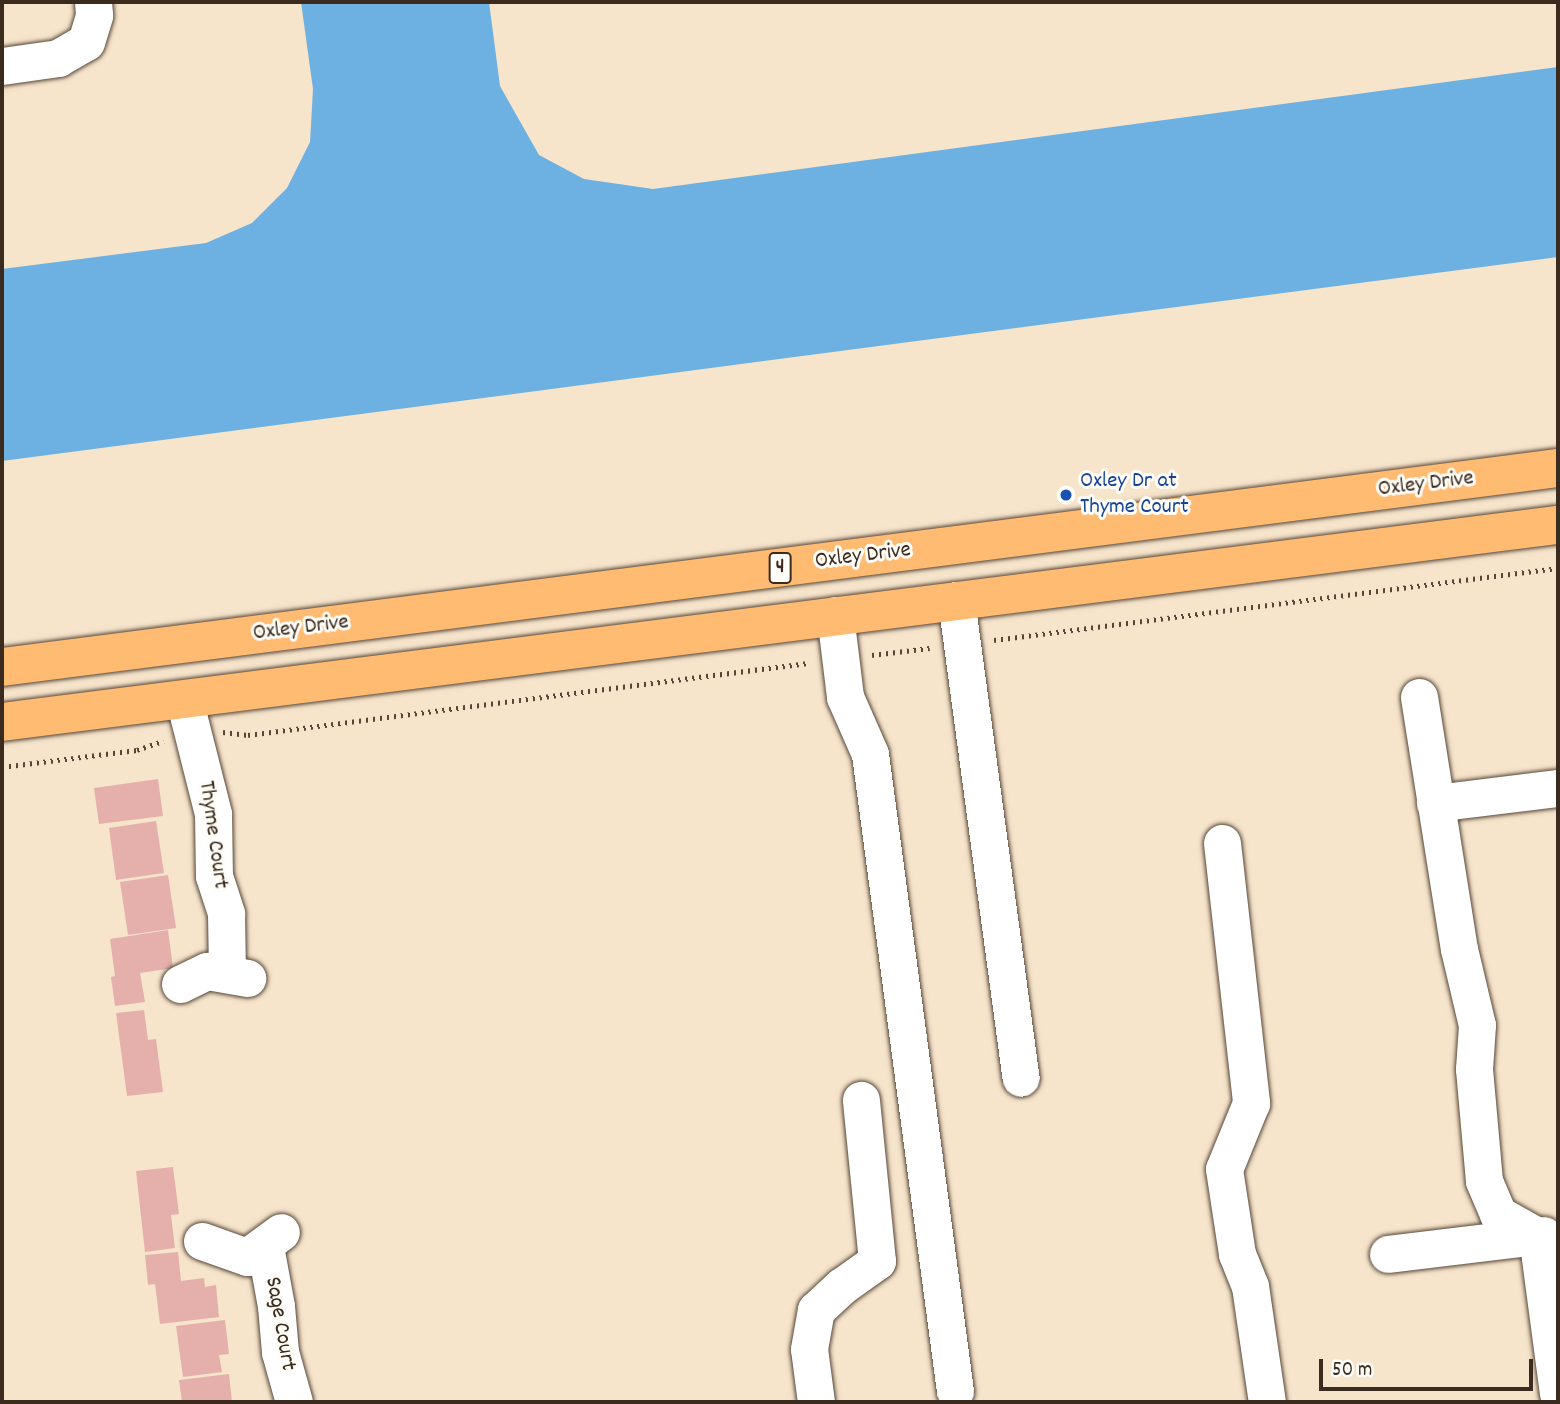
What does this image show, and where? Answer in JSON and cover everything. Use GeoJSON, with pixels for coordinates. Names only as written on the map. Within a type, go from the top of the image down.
{"type":"FeatureCollection","features":[{"type":"Feature","properties":{"kind":"main road","name":"Oxley Drive"},"geometry":{"type":"LineString","coordinates":[[2,667],[1558,468]]}},
{"type":"Feature","properties":{"kind":"main road"},"geometry":{"type":"LineString","coordinates":[[1202,514],[1205,528],[1212,534],[1235,539],[1427,520],[1474,536]]}},
{"type":"Feature","properties":{"kind":"main road"},"geometry":{"type":"LineString","coordinates":[[2,722],[1558,525]]}},
{"type":"Feature","properties":{"kind":"street"},"geometry":{"type":"LineString","coordinates":[[2,66],[58,58],[86,42],[94,15],[93,2]]}},
{"type":"Feature","properties":{"kind":"street"},"geometry":{"type":"LineString","coordinates":[[956,600],[1021,1078]]}},
{"type":"Feature","properties":{"kind":"street"},"geometry":{"type":"LineString","coordinates":[[835,615],[845,697],[870,754],[955,1391]]}},
{"type":"Feature","properties":{"kind":"street"},"geometry":{"type":"LineString","coordinates":[[1419,697],[1459,949],[1477,1025],[1474,1069],[1484,1181],[1498,1214],[1547,1235]]}},
{"type":"Feature","properties":{"kind":"street","name":"Thyme Court"},"geometry":{"type":"LineString","coordinates":[[180,984],[207,971],[237,976],[226,914],[214,876],[213,814],[184,699]]}},
{"type":"Feature","properties":{"kind":"street"},"geometry":{"type":"LineString","coordinates":[[1435,803],[1558,788]]}},
{"type":"Feature","properties":{"kind":"street"},"geometry":{"type":"LineString","coordinates":[[1222,843],[1251,1103],[1224,1169],[1237,1254],[1250,1286],[1267,1402]]}},
{"type":"Feature","properties":{"kind":"street"},"geometry":{"type":"LineString","coordinates":[[816,1402],[809,1349],[816,1310],[842,1286],[877,1261],[861,1100]]}},
{"type":"Feature","properties":{"kind":"street"},"geometry":{"type":"LineString","coordinates":[[1388,1254],[1547,1235]]}},
{"type":"Feature","properties":{"kind":"street"},"geometry":{"type":"LineString","coordinates":[[1547,1235],[1558,1394]]}},
{"type":"Feature","properties":{"kind":"street","name":"Sage Court"},"geometry":{"type":"LineString","coordinates":[[202,1241],[247,1257],[273,1238],[280,1352],[294,1402]]}},
{"type":"Feature","properties":{"kind":"path"},"geometry":{"type":"LineString","coordinates":[[2,767],[137,750],[167,739],[221,731],[248,735],[1558,568]]}},
{"type":"Feature","properties":{"kind":"water"},"geometry":{"type":"Polygon","coordinates":[[[301,2],[489,2],[500,86],[539,155],[584,179],[653,189],[1558,67],[1558,257],[2,461],[2,269],[206,243],[252,223],[287,188],[310,142],[313,89],[301,2]]]}},
{"type":"Feature","properties":{"kind":"building"},"geometry":{"type":"Polygon","coordinates":[[[158,779],[163,816],[99,824],[94,788],[158,779]]]}},
{"type":"Feature","properties":{"kind":"building"},"geometry":{"type":"Polygon","coordinates":[[[156,821],[164,873],[116,880],[109,828],[156,821]]]}},
{"type":"Feature","properties":{"kind":"building"},"geometry":{"type":"Polygon","coordinates":[[[168,875],[176,928],[128,935],[120,882],[168,875]]]}},
{"type":"Feature","properties":{"kind":"building"},"geometry":{"type":"Polygon","coordinates":[[[168,930],[173,968],[140,973],[145,1002],[115,1006],[111,977],[115,976],[110,939],[168,930]]]}},
{"type":"Feature","properties":{"kind":"building"},"geometry":{"type":"Polygon","coordinates":[[[144,1010],[148,1040],[156,1039],[163,1092],[127,1096],[116,1013],[144,1010]]]}},
{"type":"Feature","properties":{"kind":"building"},"geometry":{"type":"Polygon","coordinates":[[[173,1167],[179,1214],[171,1215],[175,1248],[145,1252],[136,1171],[173,1167]]]}},
{"type":"Feature","properties":{"kind":"building"},"geometry":{"type":"Polygon","coordinates":[[[178,1252],[181,1281],[204,1278],[205,1287],[216,1285],[219,1317],[160,1324],[155,1284],[148,1285],[145,1255],[178,1252]]]}},
{"type":"Feature","properties":{"kind":"building"},"geometry":{"type":"Polygon","coordinates":[[[225,1320],[229,1354],[219,1355],[222,1372],[183,1377],[176,1326],[225,1320]]]}},
{"type":"Feature","properties":{"kind":"building"},"geometry":{"type":"Polygon","coordinates":[[[229,1374],[232,1402],[182,1402],[179,1380],[229,1374]]]}},
{"type":"Feature","properties":{"kind":"place","name":"Oxley Dr at Thyme Court"},"geometry":{"type":"Point","coordinates":[1066,495]}}]}
